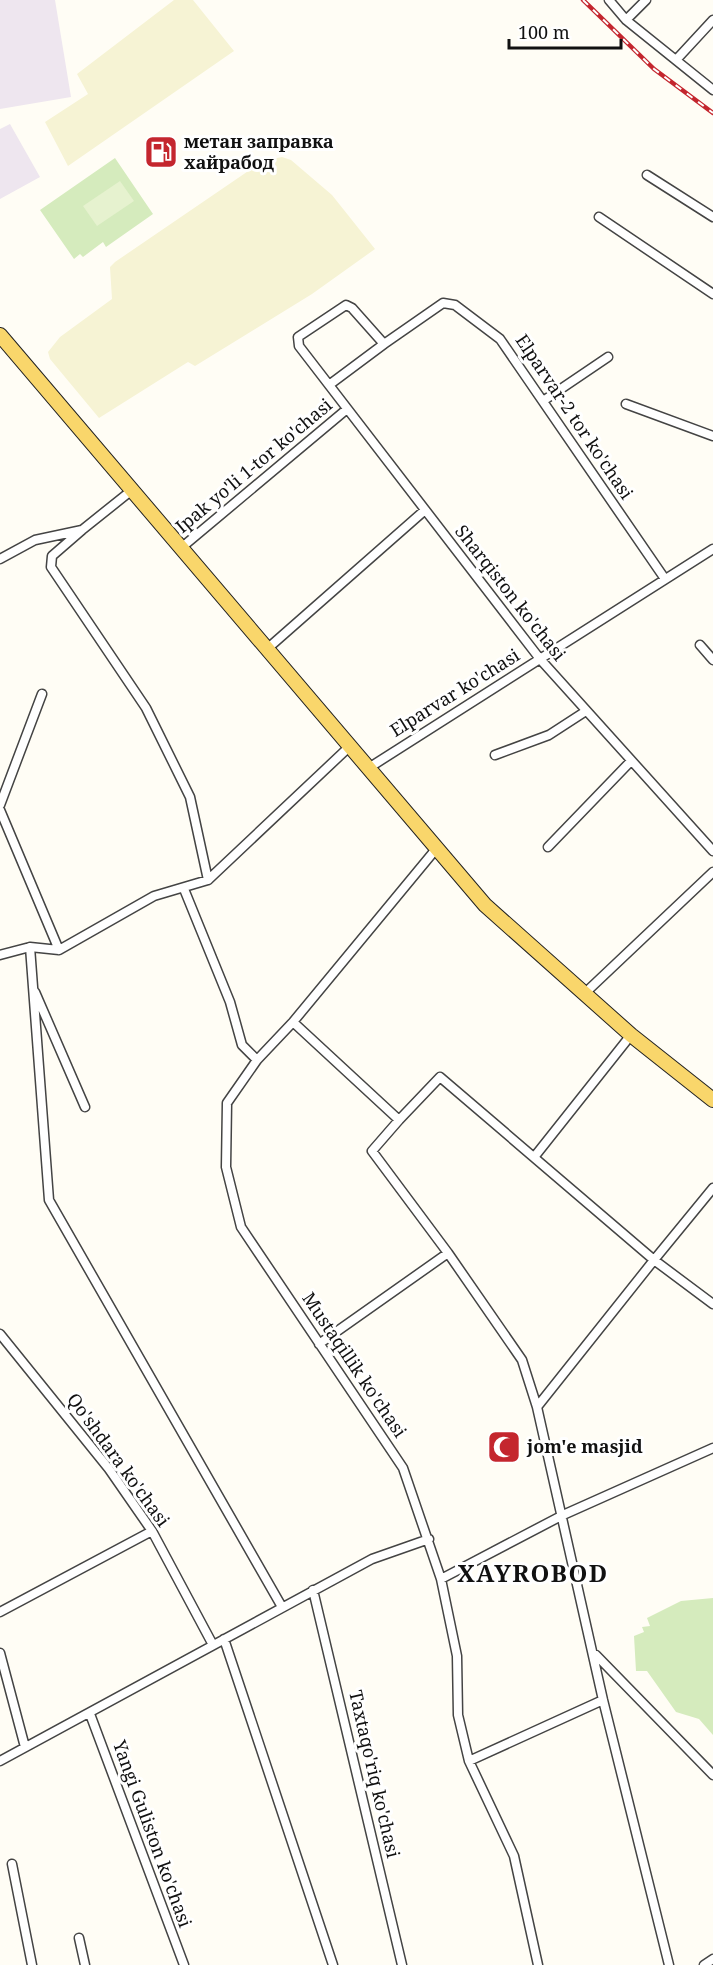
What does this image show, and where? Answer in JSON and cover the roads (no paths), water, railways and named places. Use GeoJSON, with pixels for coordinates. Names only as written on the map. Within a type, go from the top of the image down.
{"type":"FeatureCollection","features":[{"type":"Feature","properties":{"kind":"main road"},"geometry":{"type":"LineString","coordinates":[[0,335],[485,905],[631,1035],[713,1100]]}},
{"type":"Feature","properties":{"kind":"street"},"geometry":{"type":"LineString","coordinates":[[609,0],[626,20],[713,90]]}},
{"type":"Feature","properties":{"kind":"street"},"geometry":{"type":"LineString","coordinates":[[626,20],[646,0]]}},
{"type":"Feature","properties":{"kind":"street"},"geometry":{"type":"LineString","coordinates":[[675,60],[713,21]]}},
{"type":"Feature","properties":{"kind":"street"},"geometry":{"type":"LineString","coordinates":[[647,175],[713,217]]}},
{"type":"Feature","properties":{"kind":"street"},"geometry":{"type":"LineString","coordinates":[[598,217],[713,294]]}},
{"type":"Feature","properties":{"kind":"street","name":"Elparvar-2 tor ko'chasi"},"geometry":{"type":"LineString","coordinates":[[384,344],[442,303],[450,303],[500,339],[665,579]]}},
{"type":"Feature","properties":{"kind":"street","name":"Sharqiston ko'chasi"},"geometry":{"type":"LineString","coordinates":[[384,344],[352,308],[346,305],[300,334],[298,342],[540,659],[713,851]]}},
{"type":"Feature","properties":{"kind":"street"},"geometry":{"type":"LineString","coordinates":[[329,385],[384,344]]}},
{"type":"Feature","properties":{"kind":"street"},"geometry":{"type":"LineString","coordinates":[[543,401],[608,357]]}},
{"type":"Feature","properties":{"kind":"street"},"geometry":{"type":"LineString","coordinates":[[626,404],[713,436]]}},
{"type":"Feature","properties":{"kind":"street","name":"Ipak yo'li 1-tor ko'chasi"},"geometry":{"type":"LineString","coordinates":[[181,548],[347,409]]}},
{"type":"Feature","properties":{"kind":"street"},"geometry":{"type":"LineString","coordinates":[[132,490],[52,556],[51,567],[146,708],[190,797],[208,880]]}},
{"type":"Feature","properties":{"kind":"street"},"geometry":{"type":"LineString","coordinates":[[267,649],[425,510]]}},
{"type":"Feature","properties":{"kind":"street"},"geometry":{"type":"LineString","coordinates":[[0,559],[35,540],[82,530]]}},
{"type":"Feature","properties":{"kind":"street","name":"Elparvar ko'chasi"},"geometry":{"type":"LineString","coordinates":[[367,769],[713,549]]}},
{"type":"Feature","properties":{"kind":"street"},"geometry":{"type":"LineString","coordinates":[[700,645],[713,660]]}},
{"type":"Feature","properties":{"kind":"street"},"geometry":{"type":"LineString","coordinates":[[0,805],[42,694]]}},
{"type":"Feature","properties":{"kind":"street"},"geometry":{"type":"LineString","coordinates":[[495,755],[549,735],[586,711]]}},
{"type":"Feature","properties":{"kind":"street"},"geometry":{"type":"LineString","coordinates":[[0,954],[30,947],[59,950],[154,896],[184,889],[208,880],[349,747]]}},
{"type":"Feature","properties":{"kind":"street"},"geometry":{"type":"LineString","coordinates":[[548,847],[631,761]]}},
{"type":"Feature","properties":{"kind":"street"},"geometry":{"type":"LineString","coordinates":[[0,810],[59,950]]}},
{"type":"Feature","properties":{"kind":"street","name":"Mustaqillik ko'chasi"},"geometry":{"type":"LineString","coordinates":[[436,849],[293,1022],[257,1060],[227,1103],[226,1167],[241,1227],[319,1344],[360,1400],[403,1468],[441,1579],[457,1656],[458,1715],[469,1761],[514,1856],[538,1965]]}},
{"type":"Feature","properties":{"kind":"street"},"geometry":{"type":"LineString","coordinates":[[584,994],[713,872]]}},
{"type":"Feature","properties":{"kind":"street"},"geometry":{"type":"LineString","coordinates":[[184,889],[230,1002],[242,1045],[257,1060]]}},
{"type":"Feature","properties":{"kind":"street"},"geometry":{"type":"LineString","coordinates":[[30,947],[49,1200],[282,1607]]}},
{"type":"Feature","properties":{"kind":"street"},"geometry":{"type":"LineString","coordinates":[[33,986],[85,1107]]}},
{"type":"Feature","properties":{"kind":"street"},"geometry":{"type":"LineString","coordinates":[[293,1022],[399,1120]]}},
{"type":"Feature","properties":{"kind":"street"},"geometry":{"type":"LineString","coordinates":[[535,1156],[631,1035]]}},
{"type":"Feature","properties":{"kind":"street"},"geometry":{"type":"LineString","coordinates":[[669,1965],[603,1700],[595,1654],[537,1407],[522,1360],[448,1253],[372,1150],[440,1077],[654,1260],[713,1304]]}},
{"type":"Feature","properties":{"kind":"street"},"geometry":{"type":"LineString","coordinates":[[537,1407],[713,1188]]}},
{"type":"Feature","properties":{"kind":"street"},"geometry":{"type":"LineString","coordinates":[[319,1344],[448,1253]]}},
{"type":"Feature","properties":{"kind":"street","name":"Qo'shdara ko'chasi"},"geometry":{"type":"LineString","coordinates":[[0,1334],[109,1469],[152,1531],[213,1645]]}},
{"type":"Feature","properties":{"kind":"street"},"geometry":{"type":"LineString","coordinates":[[441,1579],[563,1515],[713,1448]]}},
{"type":"Feature","properties":{"kind":"street"},"geometry":{"type":"LineString","coordinates":[[0,1612],[152,1531]]}},
{"type":"Feature","properties":{"kind":"street"},"geometry":{"type":"LineString","coordinates":[[0,1761],[372,1559],[429,1539]]}},
{"type":"Feature","properties":{"kind":"street","name":"Taxtaqo'riq ko'chasi"},"geometry":{"type":"LineString","coordinates":[[313,1590],[402,1965]]}},
{"type":"Feature","properties":{"kind":"street"},"geometry":{"type":"LineString","coordinates":[[224,1639],[333,1965]]}},
{"type":"Feature","properties":{"kind":"street"},"geometry":{"type":"LineString","coordinates":[[0,1653],[24,1747]]}},
{"type":"Feature","properties":{"kind":"street"},"geometry":{"type":"LineString","coordinates":[[595,1654],[713,1775]]}},
{"type":"Feature","properties":{"kind":"street"},"geometry":{"type":"LineString","coordinates":[[469,1761],[603,1700]]}},
{"type":"Feature","properties":{"kind":"street","name":"Yangi Guliston ko'chasi"},"geometry":{"type":"LineString","coordinates":[[90,1714],[184,1965]]}},
{"type":"Feature","properties":{"kind":"street"},"geometry":{"type":"LineString","coordinates":[[12,1864],[32,1965]]}},
{"type":"Feature","properties":{"kind":"street"},"geometry":{"type":"LineString","coordinates":[[79,1938],[85,1965]]}},
{"type":"Feature","properties":{"kind":"street"},"geometry":{"type":"LineString","coordinates":[[704,1965],[713,1959]]}},
{"type":"Feature","properties":{"kind":"railway"},"geometry":{"type":"LineString","coordinates":[[583,0],[654,69],[713,113]]}},
{"type":"Feature","properties":{"kind":"place","name":"метан заправка хайрабод"},"geometry":{"type":"Point","coordinates":[161,152]}},
{"type":"Feature","properties":{"kind":"place","name":"jom'e masjid"},"geometry":{"type":"Point","coordinates":[504,1447]}},
{"type":"Feature","properties":{"kind":"district","name":"XAYROBOD"},"geometry":{"type":"Point","coordinates":[533,1574]}}]}
